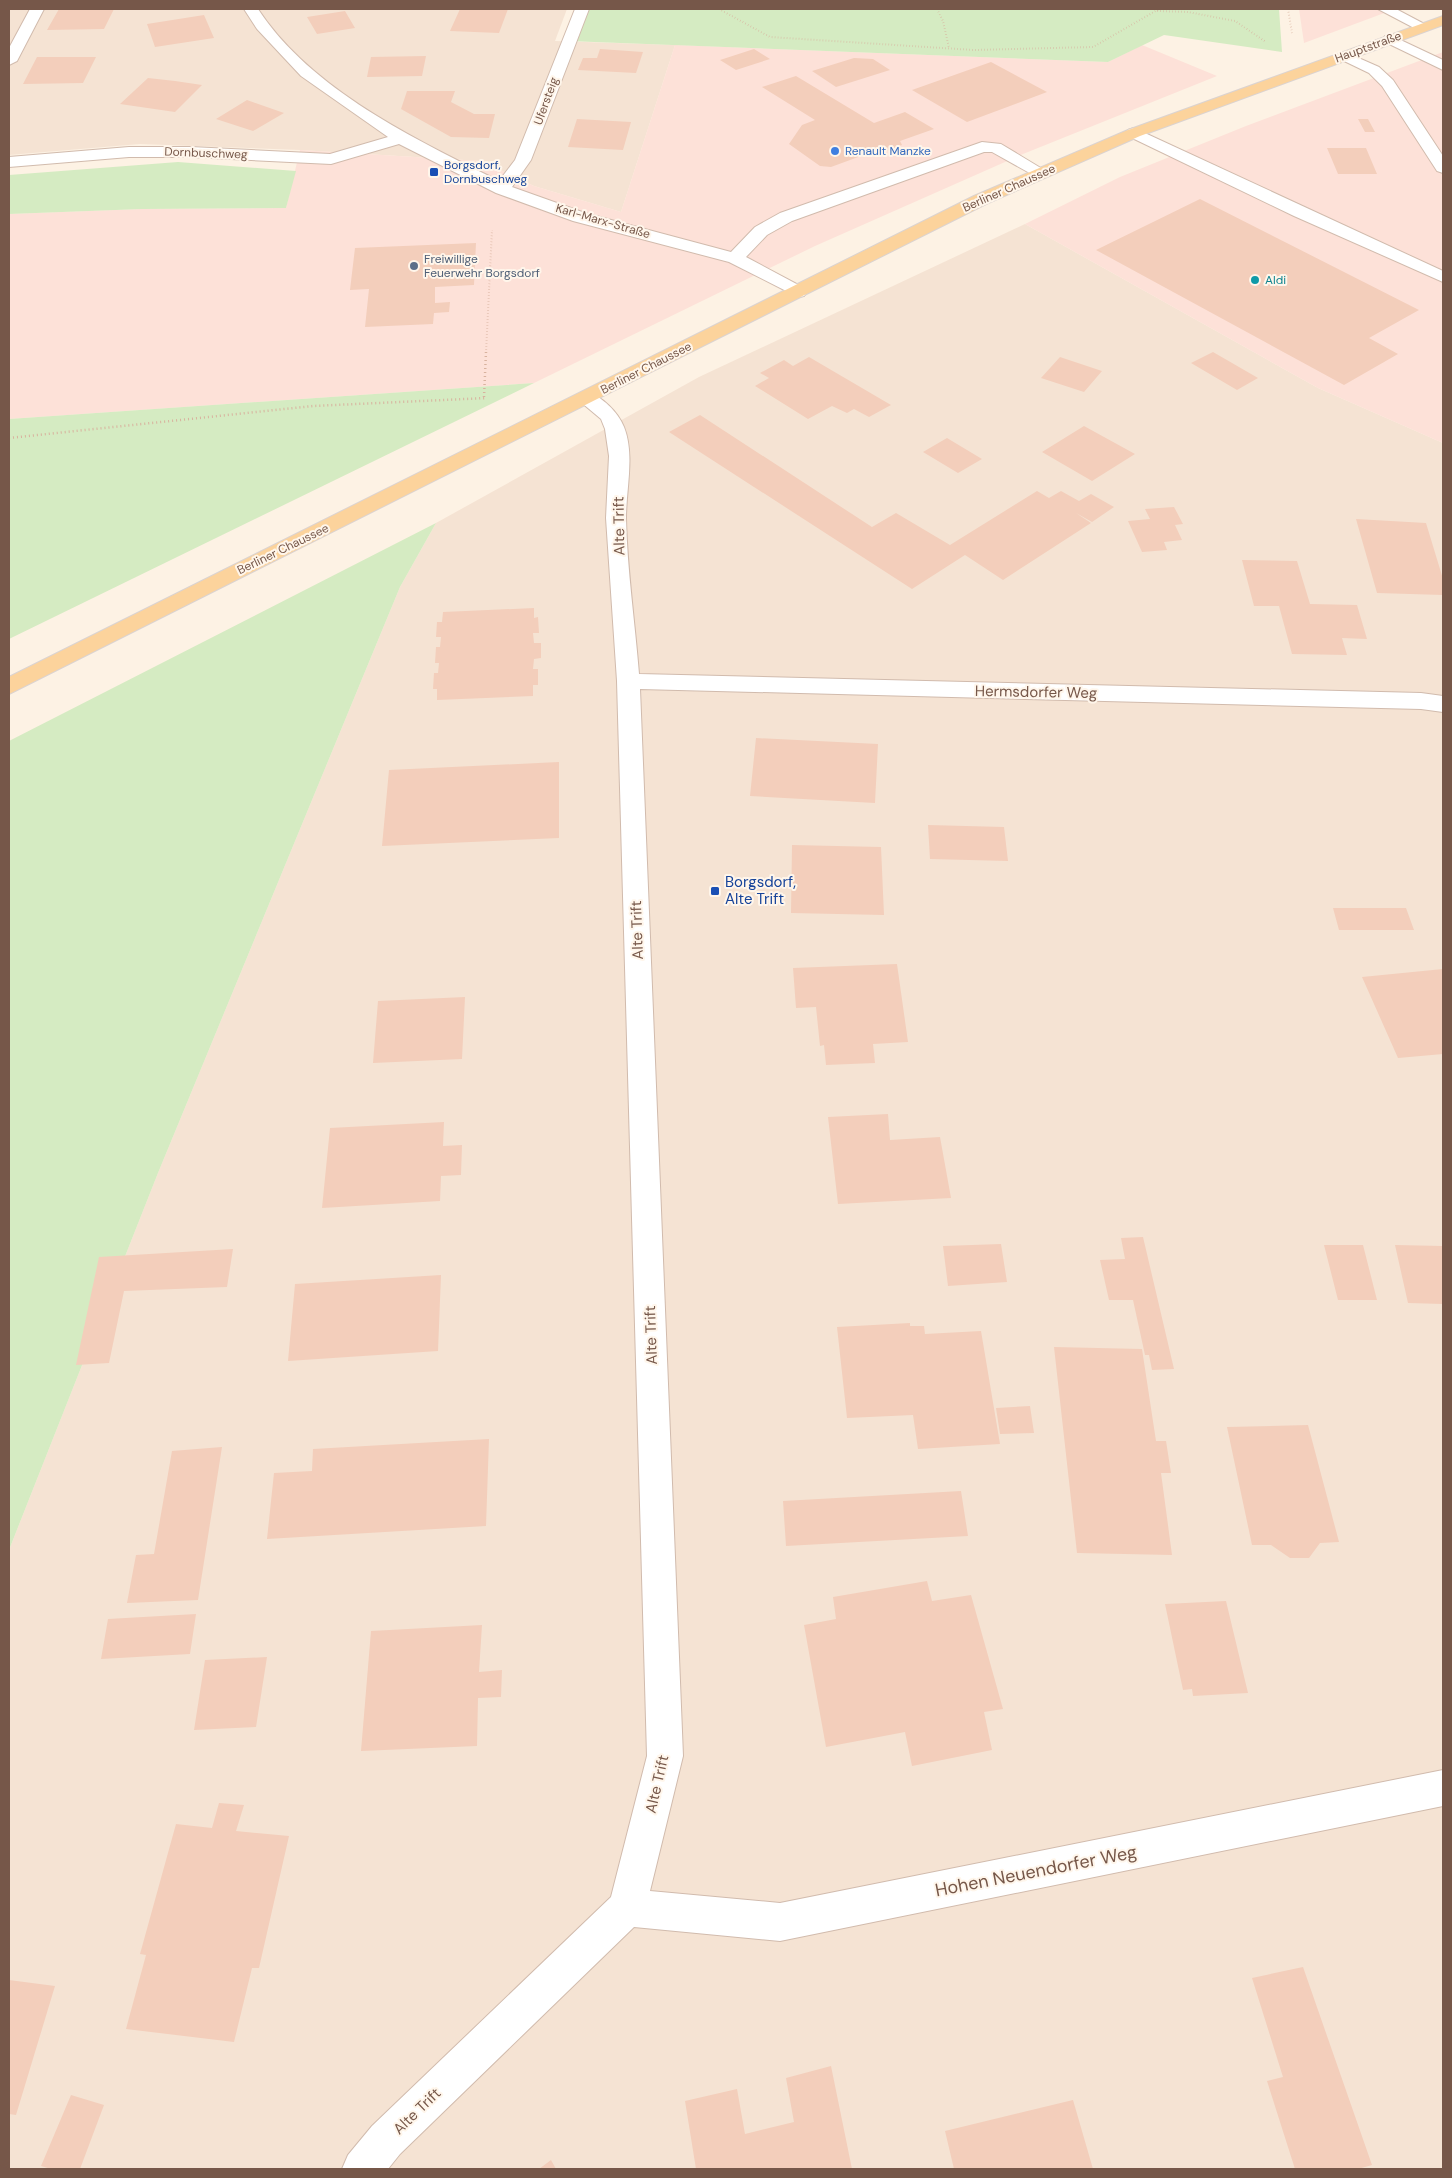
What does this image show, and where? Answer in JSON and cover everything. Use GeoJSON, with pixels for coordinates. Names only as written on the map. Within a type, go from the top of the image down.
{"type":"FeatureCollection","features":[{"type":"Feature","properties":{"kind":"main road","name":"Hauptstraße"},"geometry":{"type":"LineString","coordinates":[[1293,75],[1443,20]]}},
{"type":"Feature","properties":{"kind":"main road","name":"Berliner Chaussee"},"geometry":{"type":"LineString","coordinates":[[9,686],[980,200],[1134,133],[1220,100],[1293,75]]}},
{"type":"Feature","properties":{"kind":"street"},"geometry":{"type":"LineString","coordinates":[[9,62],[37,9]]}},
{"type":"Feature","properties":{"kind":"street","name":"Karl-Marx-Straße"},"geometry":{"type":"LineString","coordinates":[[252,9],[262,26],[306,73],[400,138],[502,189],[579,217],[736,258],[798,292]]}},
{"type":"Feature","properties":{"kind":"street","name":"Ufersteig"},"geometry":{"type":"LineString","coordinates":[[502,189],[523,160],[582,9]]}},
{"type":"Feature","properties":{"kind":"street"},"geometry":{"type":"LineString","coordinates":[[1385,9],[1423,27]]}},
{"type":"Feature","properties":{"kind":"street"},"geometry":{"type":"LineString","coordinates":[[1390,39],[1443,66]]}},
{"type":"Feature","properties":{"kind":"street"},"geometry":{"type":"LineString","coordinates":[[1345,56],[1374,70],[1388,82],[1443,168]]}},
{"type":"Feature","properties":{"kind":"street"},"geometry":{"type":"LineString","coordinates":[[1134,133],[1443,277]]}},
{"type":"Feature","properties":{"kind":"street","name":"Dornbuschweg"},"geometry":{"type":"LineString","coordinates":[[9,162],[129,152],[190,152],[331,158],[400,138]]}},
{"type":"Feature","properties":{"kind":"street"},"geometry":{"type":"LineString","coordinates":[[736,258],[761,231],[786,217],[982,147],[995,147],[1041,173]]}},
{"type":"Feature","properties":{"kind":"street","name":"Alte Trift"},"geometry":{"type":"LineString","coordinates":[[362,2169],[386,2140],[626,1908],[665,1756],[628,681],[616,518],[619,456],[615,429],[609,416],[586,398]]}},
{"type":"Feature","properties":{"kind":"street","name":"Hermsdorfer Weg"},"geometry":{"type":"LineString","coordinates":[[628,681],[1421,701],[1443,704]]}},
{"type":"Feature","properties":{"kind":"street","name":"Hohen Neuendorfer Weg"},"geometry":{"type":"LineString","coordinates":[[626,1908],[780,1922],[1443,1788]]}},
{"type":"Feature","properties":{"kind":"path"},"geometry":{"type":"LineString","coordinates":[[719,9],[770,37],[974,50],[1093,47],[1158,10],[1188,12],[1234,21],[1271,46]]}},
{"type":"Feature","properties":{"kind":"path"},"geometry":{"type":"LineString","coordinates":[[724,12],[731,9]]}},
{"type":"Feature","properties":{"kind":"path"},"geometry":{"type":"LineString","coordinates":[[937,9],[942,20],[948,48]]}},
{"type":"Feature","properties":{"kind":"path"},"geometry":{"type":"LineString","coordinates":[[1288,9],[1294,39]]}},
{"type":"Feature","properties":{"kind":"path"},"geometry":{"type":"LineString","coordinates":[[484,397],[492,229],[536,201]]}},
{"type":"Feature","properties":{"kind":"path"},"geometry":{"type":"LineString","coordinates":[[9,438],[313,406],[484,397],[491,401]]}},
{"type":"Feature","properties":{"kind":"shaded area"},"geometry":{"type":"Polygon","coordinates":[[[9,9],[567,9],[555,41],[675,45],[621,212],[534,186],[481,161],[300,150],[140,144],[9,155],[9,9]]]}},
{"type":"Feature","properties":{"kind":"shaded area"},"geometry":{"type":"Polygon","coordinates":[[[1299,9],[1395,9],[1304,43],[1299,9]]]}},
{"type":"Feature","properties":{"kind":"shaded area"},"geometry":{"type":"Polygon","coordinates":[[[675,45],[1108,62],[1142,45],[1217,76],[1023,154],[815,246],[534,383],[9,419],[9,214],[142,209],[286,208],[300,150],[481,161],[534,186],[621,212],[675,45]]]}},
{"type":"Feature","properties":{"kind":"shaded area"},"geometry":{"type":"Polygon","coordinates":[[[1443,52],[1443,443],[1318,388],[1025,224],[1120,177],[1246,126],[1443,52]]]}},
{"type":"Feature","properties":{"kind":"shaded area"},"geometry":{"type":"Polygon","coordinates":[[[1025,224],[1318,388],[1443,443],[1443,2169],[9,2169],[9,1550],[158,1173],[400,587],[436,523],[699,377],[1025,224]]]}},
{"type":"Feature","properties":{"kind":"green space"},"geometry":{"type":"Polygon","coordinates":[[[582,9],[1279,9],[1282,52],[1164,35],[1108,62],[568,41],[582,9]]]}},
{"type":"Feature","properties":{"kind":"green space"},"geometry":{"type":"Polygon","coordinates":[[[178,162],[296,171],[286,208],[142,209],[9,214],[9,175],[178,162]]]}},
{"type":"Feature","properties":{"kind":"green space"},"geometry":{"type":"Polygon","coordinates":[[[534,383],[9,639],[9,419],[534,383]]]}},
{"type":"Feature","properties":{"kind":"green space"},"geometry":{"type":"Polygon","coordinates":[[[436,523],[400,587],[158,1173],[9,1550],[9,741],[436,523]]]}},
{"type":"Feature","properties":{"kind":"building"},"geometry":{"type":"Polygon","coordinates":[[[59,9],[114,9],[104,29],[47,30],[59,9]]]}},
{"type":"Feature","properties":{"kind":"building"},"geometry":{"type":"Polygon","coordinates":[[[460,9],[508,9],[499,33],[450,31],[460,9]]]}},
{"type":"Feature","properties":{"kind":"building"},"geometry":{"type":"Polygon","coordinates":[[[345,11],[355,28],[317,34],[307,17],[345,11]]]}},
{"type":"Feature","properties":{"kind":"building"},"geometry":{"type":"Polygon","coordinates":[[[204,15],[214,38],[155,47],[147,24],[204,15]]]}},
{"type":"Feature","properties":{"kind":"building"},"geometry":{"type":"Polygon","coordinates":[[[600,49],[643,52],[636,73],[578,70],[583,58],[597,58],[600,49]]]}},
{"type":"Feature","properties":{"kind":"building"},"geometry":{"type":"Polygon","coordinates":[[[754,49],[770,59],[736,70],[720,60],[754,49]]]}},
{"type":"Feature","properties":{"kind":"building"},"geometry":{"type":"Polygon","coordinates":[[[426,56],[422,76],[367,77],[371,57],[426,56]]]}},
{"type":"Feature","properties":{"kind":"building"},"geometry":{"type":"Polygon","coordinates":[[[37,57],[96,57],[83,83],[23,84],[37,57]]]}},
{"type":"Feature","properties":{"kind":"building"},"geometry":{"type":"Polygon","coordinates":[[[854,58],[873,59],[890,70],[836,87],[812,71],[854,58]]]}},
{"type":"Feature","properties":{"kind":"building"},"geometry":{"type":"Polygon","coordinates":[[[991,62],[1047,92],[967,122],[912,90],[991,62]]]}},
{"type":"Feature","properties":{"kind":"building"},"geometry":{"type":"Polygon","coordinates":[[[796,76],[874,123],[905,112],[934,129],[900,141],[902,145],[887,151],[880,149],[831,167],[820,166],[789,144],[802,125],[815,120],[762,87],[796,76]]]}},
{"type":"Feature","properties":{"kind":"building"},"geometry":{"type":"Polygon","coordinates":[[[148,78],[202,85],[175,112],[120,104],[148,78]]]}},
{"type":"Feature","properties":{"kind":"building"},"geometry":{"type":"Polygon","coordinates":[[[407,91],[455,91],[451,102],[474,114],[495,114],[489,138],[451,137],[401,109],[407,91]]]}},
{"type":"Feature","properties":{"kind":"building"},"geometry":{"type":"Polygon","coordinates":[[[247,100],[284,113],[253,131],[216,119],[247,100]]]}},
{"type":"Feature","properties":{"kind":"building"},"geometry":{"type":"Polygon","coordinates":[[[577,119],[631,122],[623,150],[568,147],[577,119]]]}},
{"type":"Feature","properties":{"kind":"building"},"geometry":{"type":"Polygon","coordinates":[[[1358,119],[1368,119],[1375,132],[1365,132],[1358,119]]]}},
{"type":"Feature","properties":{"kind":"building"},"geometry":{"type":"Polygon","coordinates":[[[1327,148],[1366,148],[1377,174],[1338,174],[1327,148]]]}},
{"type":"Feature","properties":{"kind":"building","name":"Aldi"},"geometry":{"type":"Polygon","coordinates":[[[1200,199],[1419,310],[1369,338],[1398,354],[1344,385],[1096,250],[1200,199]]]}},
{"type":"Feature","properties":{"kind":"building","name":"Freiwillige Feuerwehr Borgsdorf"},"geometry":{"type":"Polygon","coordinates":[[[476,243],[474,285],[435,287],[435,303],[450,302],[449,312],[434,313],[433,324],[365,327],[369,289],[350,290],[355,248],[476,243]]]}},
{"type":"Feature","properties":{"kind":"building"},"geometry":{"type":"Polygon","coordinates":[[[1213,352],[1258,378],[1237,390],[1191,363],[1213,352]]]}},
{"type":"Feature","properties":{"kind":"building"},"geometry":{"type":"Polygon","coordinates":[[[809,357],[891,405],[869,417],[854,409],[847,413],[832,406],[808,419],[755,386],[769,378],[760,373],[784,360],[793,366],[809,357]]]}},
{"type":"Feature","properties":{"kind":"building"},"geometry":{"type":"Polygon","coordinates":[[[1060,357],[1102,371],[1084,392],[1041,378],[1060,357]]]}},
{"type":"Feature","properties":{"kind":"building"},"geometry":{"type":"Polygon","coordinates":[[[700,415],[872,527],[896,513],[950,545],[1037,491],[1049,498],[1061,491],[1079,501],[1091,494],[1114,507],[1092,522],[1076,513],[1091,523],[1003,580],[965,555],[912,589],[669,432],[700,415]]]}},
{"type":"Feature","properties":{"kind":"building"},"geometry":{"type":"Polygon","coordinates":[[[1084,426],[1135,454],[1092,481],[1042,452],[1084,426]]]}},
{"type":"Feature","properties":{"kind":"building"},"geometry":{"type":"Polygon","coordinates":[[[947,438],[982,459],[958,473],[923,452],[947,438]]]}},
{"type":"Feature","properties":{"kind":"building"},"geometry":{"type":"Polygon","coordinates":[[[1174,507],[1183,524],[1175,525],[1182,540],[1164,542],[1167,550],[1142,552],[1128,521],[1150,519],[1145,509],[1174,507]]]}},
{"type":"Feature","properties":{"kind":"building"},"geometry":{"type":"Polygon","coordinates":[[[1356,519],[1426,523],[1443,579],[1443,595],[1377,593],[1356,519]]]}},
{"type":"Feature","properties":{"kind":"building"},"geometry":{"type":"Polygon","coordinates":[[[1242,560],[1297,561],[1310,604],[1357,605],[1367,639],[1342,638],[1347,655],[1292,654],[1279,606],[1254,606],[1242,560]]]}},
{"type":"Feature","properties":{"kind":"building"},"geometry":{"type":"Polygon","coordinates":[[[534,608],[534,618],[538,617],[539,633],[533,633],[534,643],[541,643],[541,658],[534,659],[533,669],[538,669],[538,685],[533,685],[533,696],[437,700],[437,689],[433,689],[434,673],[438,673],[439,663],[435,663],[436,647],[440,647],[441,637],[436,637],[437,622],[442,622],[443,612],[534,608]]]}},
{"type":"Feature","properties":{"kind":"building"},"geometry":{"type":"Polygon","coordinates":[[[756,738],[878,744],[875,803],[750,796],[756,738]]]}},
{"type":"Feature","properties":{"kind":"building"},"geometry":{"type":"Polygon","coordinates":[[[559,762],[559,838],[382,846],[389,770],[559,762]]]}},
{"type":"Feature","properties":{"kind":"building"},"geometry":{"type":"Polygon","coordinates":[[[928,825],[1004,827],[1008,861],[930,859],[928,825]]]}},
{"type":"Feature","properties":{"kind":"building"},"geometry":{"type":"Polygon","coordinates":[[[792,845],[881,847],[884,915],[791,913],[792,845]]]}},
{"type":"Feature","properties":{"kind":"building"},"geometry":{"type":"Polygon","coordinates":[[[1333,908],[1406,908],[1414,930],[1339,930],[1333,908]]]}},
{"type":"Feature","properties":{"kind":"building"},"geometry":{"type":"Polygon","coordinates":[[[897,964],[908,1042],[873,1044],[875,1063],[826,1065],[824,1045],[820,1046],[816,1007],[796,1008],[793,968],[897,964]]]}},
{"type":"Feature","properties":{"kind":"building"},"geometry":{"type":"Polygon","coordinates":[[[1443,969],[1443,1054],[1398,1058],[1362,977],[1443,969]]]}},
{"type":"Feature","properties":{"kind":"building"},"geometry":{"type":"Polygon","coordinates":[[[465,997],[462,1059],[373,1063],[378,1001],[465,997]]]}},
{"type":"Feature","properties":{"kind":"building"},"geometry":{"type":"Polygon","coordinates":[[[888,1114],[890,1140],[940,1137],[951,1198],[838,1204],[828,1117],[888,1114]]]}},
{"type":"Feature","properties":{"kind":"building"},"geometry":{"type":"Polygon","coordinates":[[[444,1122],[443,1146],[462,1145],[461,1175],[441,1176],[440,1201],[322,1208],[330,1128],[444,1122]]]}},
{"type":"Feature","properties":{"kind":"building"},"geometry":{"type":"Polygon","coordinates":[[[1143,1237],[1174,1369],[1152,1370],[1149,1355],[1145,1355],[1133,1300],[1109,1300],[1100,1260],[1125,1259],[1121,1238],[1143,1237]]]}},
{"type":"Feature","properties":{"kind":"building"},"geometry":{"type":"Polygon","coordinates":[[[1001,1244],[1007,1282],[948,1286],[943,1246],[1001,1244]]]}},
{"type":"Feature","properties":{"kind":"building"},"geometry":{"type":"Polygon","coordinates":[[[1324,1245],[1363,1245],[1377,1300],[1338,1300],[1324,1245]]]}},
{"type":"Feature","properties":{"kind":"building"},"geometry":{"type":"Polygon","coordinates":[[[1395,1245],[1443,1246],[1443,1304],[1408,1303],[1395,1245]]]}},
{"type":"Feature","properties":{"kind":"building"},"geometry":{"type":"Polygon","coordinates":[[[233,1249],[227,1287],[124,1291],[109,1363],[76,1365],[99,1257],[233,1249]]]}},
{"type":"Feature","properties":{"kind":"building"},"geometry":{"type":"Polygon","coordinates":[[[441,1275],[438,1351],[288,1361],[295,1284],[441,1275]]]}},
{"type":"Feature","properties":{"kind":"building"},"geometry":{"type":"Polygon","coordinates":[[[910,1323],[910,1326],[924,1326],[925,1334],[981,1331],[1000,1444],[918,1449],[913,1415],[847,1418],[837,1327],[910,1323]]]}},
{"type":"Feature","properties":{"kind":"building"},"geometry":{"type":"Polygon","coordinates":[[[1054,1347],[1142,1349],[1156,1441],[1166,1441],[1171,1473],[1161,1473],[1172,1555],[1077,1553],[1054,1347]]]}},
{"type":"Feature","properties":{"kind":"building"},"geometry":{"type":"Polygon","coordinates":[[[1030,1406],[1034,1433],[1000,1434],[996,1408],[1030,1406]]]}},
{"type":"Feature","properties":{"kind":"building"},"geometry":{"type":"Polygon","coordinates":[[[1308,1425],[1339,1542],[1320,1543],[1309,1558],[1290,1558],[1271,1545],[1252,1545],[1227,1427],[1308,1425]]]}},
{"type":"Feature","properties":{"kind":"building"},"geometry":{"type":"Polygon","coordinates":[[[489,1439],[486,1526],[267,1539],[274,1473],[312,1471],[313,1449],[489,1439]]]}},
{"type":"Feature","properties":{"kind":"building"},"geometry":{"type":"Polygon","coordinates":[[[222,1447],[198,1600],[127,1603],[136,1555],[154,1554],[172,1451],[222,1447]]]}},
{"type":"Feature","properties":{"kind":"building"},"geometry":{"type":"Polygon","coordinates":[[[961,1491],[968,1536],[786,1546],[783,1501],[961,1491]]]}},
{"type":"Feature","properties":{"kind":"building"},"geometry":{"type":"Polygon","coordinates":[[[927,1581],[932,1601],[971,1595],[1003,1709],[984,1712],[992,1750],[912,1766],[905,1732],[826,1747],[804,1625],[836,1619],[833,1597],[927,1581]]]}},
{"type":"Feature","properties":{"kind":"building"},"geometry":{"type":"Polygon","coordinates":[[[1226,1601],[1248,1693],[1193,1696],[1192,1689],[1183,1690],[1165,1604],[1226,1601]]]}},
{"type":"Feature","properties":{"kind":"building"},"geometry":{"type":"Polygon","coordinates":[[[196,1614],[190,1654],[101,1659],[108,1619],[196,1614]]]}},
{"type":"Feature","properties":{"kind":"building"},"geometry":{"type":"Polygon","coordinates":[[[482,1625],[479,1672],[502,1670],[501,1697],[478,1698],[477,1746],[361,1751],[371,1631],[482,1625]]]}},
{"type":"Feature","properties":{"kind":"building"},"geometry":{"type":"Polygon","coordinates":[[[267,1657],[256,1727],[194,1730],[205,1660],[267,1657]]]}},
{"type":"Feature","properties":{"kind":"building"},"geometry":{"type":"Polygon","coordinates":[[[219,1803],[244,1805],[236,1831],[289,1836],[259,1968],[252,1968],[234,2042],[126,2029],[146,1955],[140,1954],[176,1824],[212,1828],[219,1803]]]}},
{"type":"Feature","properties":{"kind":"building"},"geometry":{"type":"Polygon","coordinates":[[[1303,1967],[1372,2165],[1358,2169],[1295,2169],[1267,2081],[1283,2077],[1252,1978],[1303,1967]]]}},
{"type":"Feature","properties":{"kind":"building"},"geometry":{"type":"Polygon","coordinates":[[[9,1980],[55,1986],[16,2115],[9,2114],[9,1980]]]}},
{"type":"Feature","properties":{"kind":"building"},"geometry":{"type":"Polygon","coordinates":[[[831,2066],[852,2169],[696,2169],[685,2101],[737,2089],[745,2134],[794,2122],[786,2078],[831,2066]]]}},
{"type":"Feature","properties":{"kind":"building"},"geometry":{"type":"Polygon","coordinates":[[[71,2095],[104,2105],[80,2169],[51,2169],[41,2166],[71,2095]]]}},
{"type":"Feature","properties":{"kind":"building"},"geometry":{"type":"Polygon","coordinates":[[[1073,2100],[1093,2169],[954,2169],[945,2131],[1073,2100]]]}},
{"type":"Feature","properties":{"kind":"building"},"geometry":{"type":"Polygon","coordinates":[[[551,2160],[556,2169],[539,2169],[551,2160]]]}},
{"type":"Feature","properties":{"kind":"place","name":"Renault Manzke"},"geometry":{"type":"Point","coordinates":[835,151]}},
{"type":"Feature","properties":{"kind":"place","name":"Borgsdorf, Dornbuschweg"},"geometry":{"type":"Point","coordinates":[434,172]}},
{"type":"Feature","properties":{"kind":"place","name":"Freiwillige Feuerwehr Borgsdorf"},"geometry":{"type":"Point","coordinates":[414,266]}},
{"type":"Feature","properties":{"kind":"place","name":"Aldi"},"geometry":{"type":"Point","coordinates":[1255,280]}},
{"type":"Feature","properties":{"kind":"place","name":"Borgsdorf, Alte Trift"},"geometry":{"type":"Point","coordinates":[715,891]}}]}
